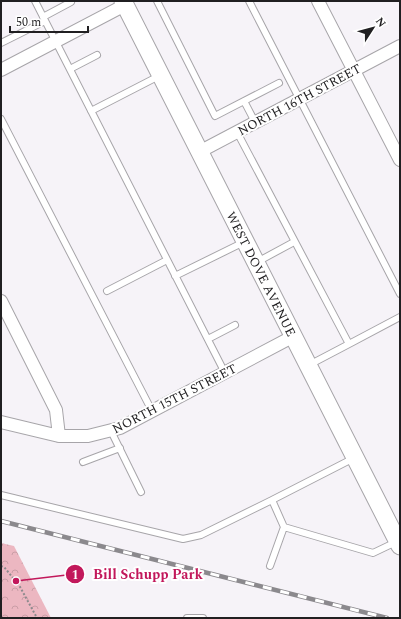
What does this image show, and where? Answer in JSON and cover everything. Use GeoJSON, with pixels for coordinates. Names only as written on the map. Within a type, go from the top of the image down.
{"type":"FeatureCollection","features":[{"type":"Feature","properties":{"kind":"main road","name":"WEST DOVE AVENUE"},"geometry":{"type":"LineString","coordinates":[[124,3],[355,458],[398,536]]}},
{"type":"Feature","properties":{"kind":"street"},"geometry":{"type":"LineString","coordinates":[[318,1],[400,160]]}},
{"type":"Feature","properties":{"kind":"street"},"geometry":{"type":"LineString","coordinates":[[1,70],[124,3]]}},
{"type":"Feature","properties":{"kind":"street","name":"NORTH 16TH STREET"},"geometry":{"type":"LineString","coordinates":[[199,152],[400,46]]}},
{"type":"Feature","properties":{"kind":"street"},"geometry":{"type":"LineString","coordinates":[[1,301],[56,410],[58,436]]}},
{"type":"Feature","properties":{"kind":"street","name":"NORTH 15TH STREET"},"geometry":{"type":"LineString","coordinates":[[1,422],[58,436],[88,436],[111,431],[120,428],[294,336]]}},
{"type":"Feature","properties":{"kind":"lane"},"geometry":{"type":"LineString","coordinates":[[35,1],[225,373]]}},
{"type":"Feature","properties":{"kind":"lane"},"geometry":{"type":"LineString","coordinates":[[157,1],[215,116],[279,83]]}},
{"type":"Feature","properties":{"kind":"lane"},"geometry":{"type":"LineString","coordinates":[[249,1],[400,294]]}},
{"type":"Feature","properties":{"kind":"lane"},"geometry":{"type":"LineString","coordinates":[[1,43],[72,2]]}},
{"type":"Feature","properties":{"kind":"lane"},"geometry":{"type":"LineString","coordinates":[[70,69],[98,55]]}},
{"type":"Feature","properties":{"kind":"lane"},"geometry":{"type":"LineString","coordinates":[[91,111],[160,75]]}},
{"type":"Feature","properties":{"kind":"lane"},"geometry":{"type":"LineString","coordinates":[[244,101],[255,122]]}},
{"type":"Feature","properties":{"kind":"lane"},"geometry":{"type":"LineString","coordinates":[[1,119],[152,411]]}},
{"type":"Feature","properties":{"kind":"lane"},"geometry":{"type":"LineString","coordinates":[[237,132],[349,344]]}},
{"type":"Feature","properties":{"kind":"lane"},"geometry":{"type":"LineString","coordinates":[[175,276],[245,241]]}},
{"type":"Feature","properties":{"kind":"lane"},"geometry":{"type":"LineString","coordinates":[[256,263],[294,242]]}},
{"type":"Feature","properties":{"kind":"lane"},"geometry":{"type":"LineString","coordinates":[[107,291],[167,260]]}},
{"type":"Feature","properties":{"kind":"lane"},"geometry":{"type":"LineString","coordinates":[[308,365],[400,317]]}},
{"type":"Feature","properties":{"kind":"lane"},"geometry":{"type":"LineString","coordinates":[[208,339],[235,325]]}},
{"type":"Feature","properties":{"kind":"lane"},"geometry":{"type":"LineString","coordinates":[[111,431],[141,492]]}},
{"type":"Feature","properties":{"kind":"lane"},"geometry":{"type":"LineString","coordinates":[[83,462],[120,448]]}},
{"type":"Feature","properties":{"kind":"lane"},"geometry":{"type":"LineString","coordinates":[[1,495],[182,539],[201,535],[355,458]]}},
{"type":"Feature","properties":{"kind":"lane"},"geometry":{"type":"LineString","coordinates":[[270,566],[284,527],[272,500]]}},
{"type":"Feature","properties":{"kind":"lane"},"geometry":{"type":"LineString","coordinates":[[284,527],[373,552],[398,536]]}},
{"type":"Feature","properties":{"kind":"lane"},"geometry":{"type":"LineString","coordinates":[[187,618],[203,618]]}},
{"type":"Feature","properties":{"kind":"path"},"geometry":{"type":"LineString","coordinates":[[1,566],[4,567],[18,585],[37,618]]}},
{"type":"Feature","properties":{"kind":"green space"},"geometry":{"type":"Polygon","coordinates":[[[1,543],[14,546],[51,618],[1,618],[1,543]]]}},
{"type":"Feature","properties":{"kind":"railway"},"geometry":{"type":"LineString","coordinates":[[1,521],[387,618]]}},
{"type":"Feature","properties":{"kind":"place","name":"Bill Schupp Park"},"geometry":{"type":"Point","coordinates":[16,581]}}]}
